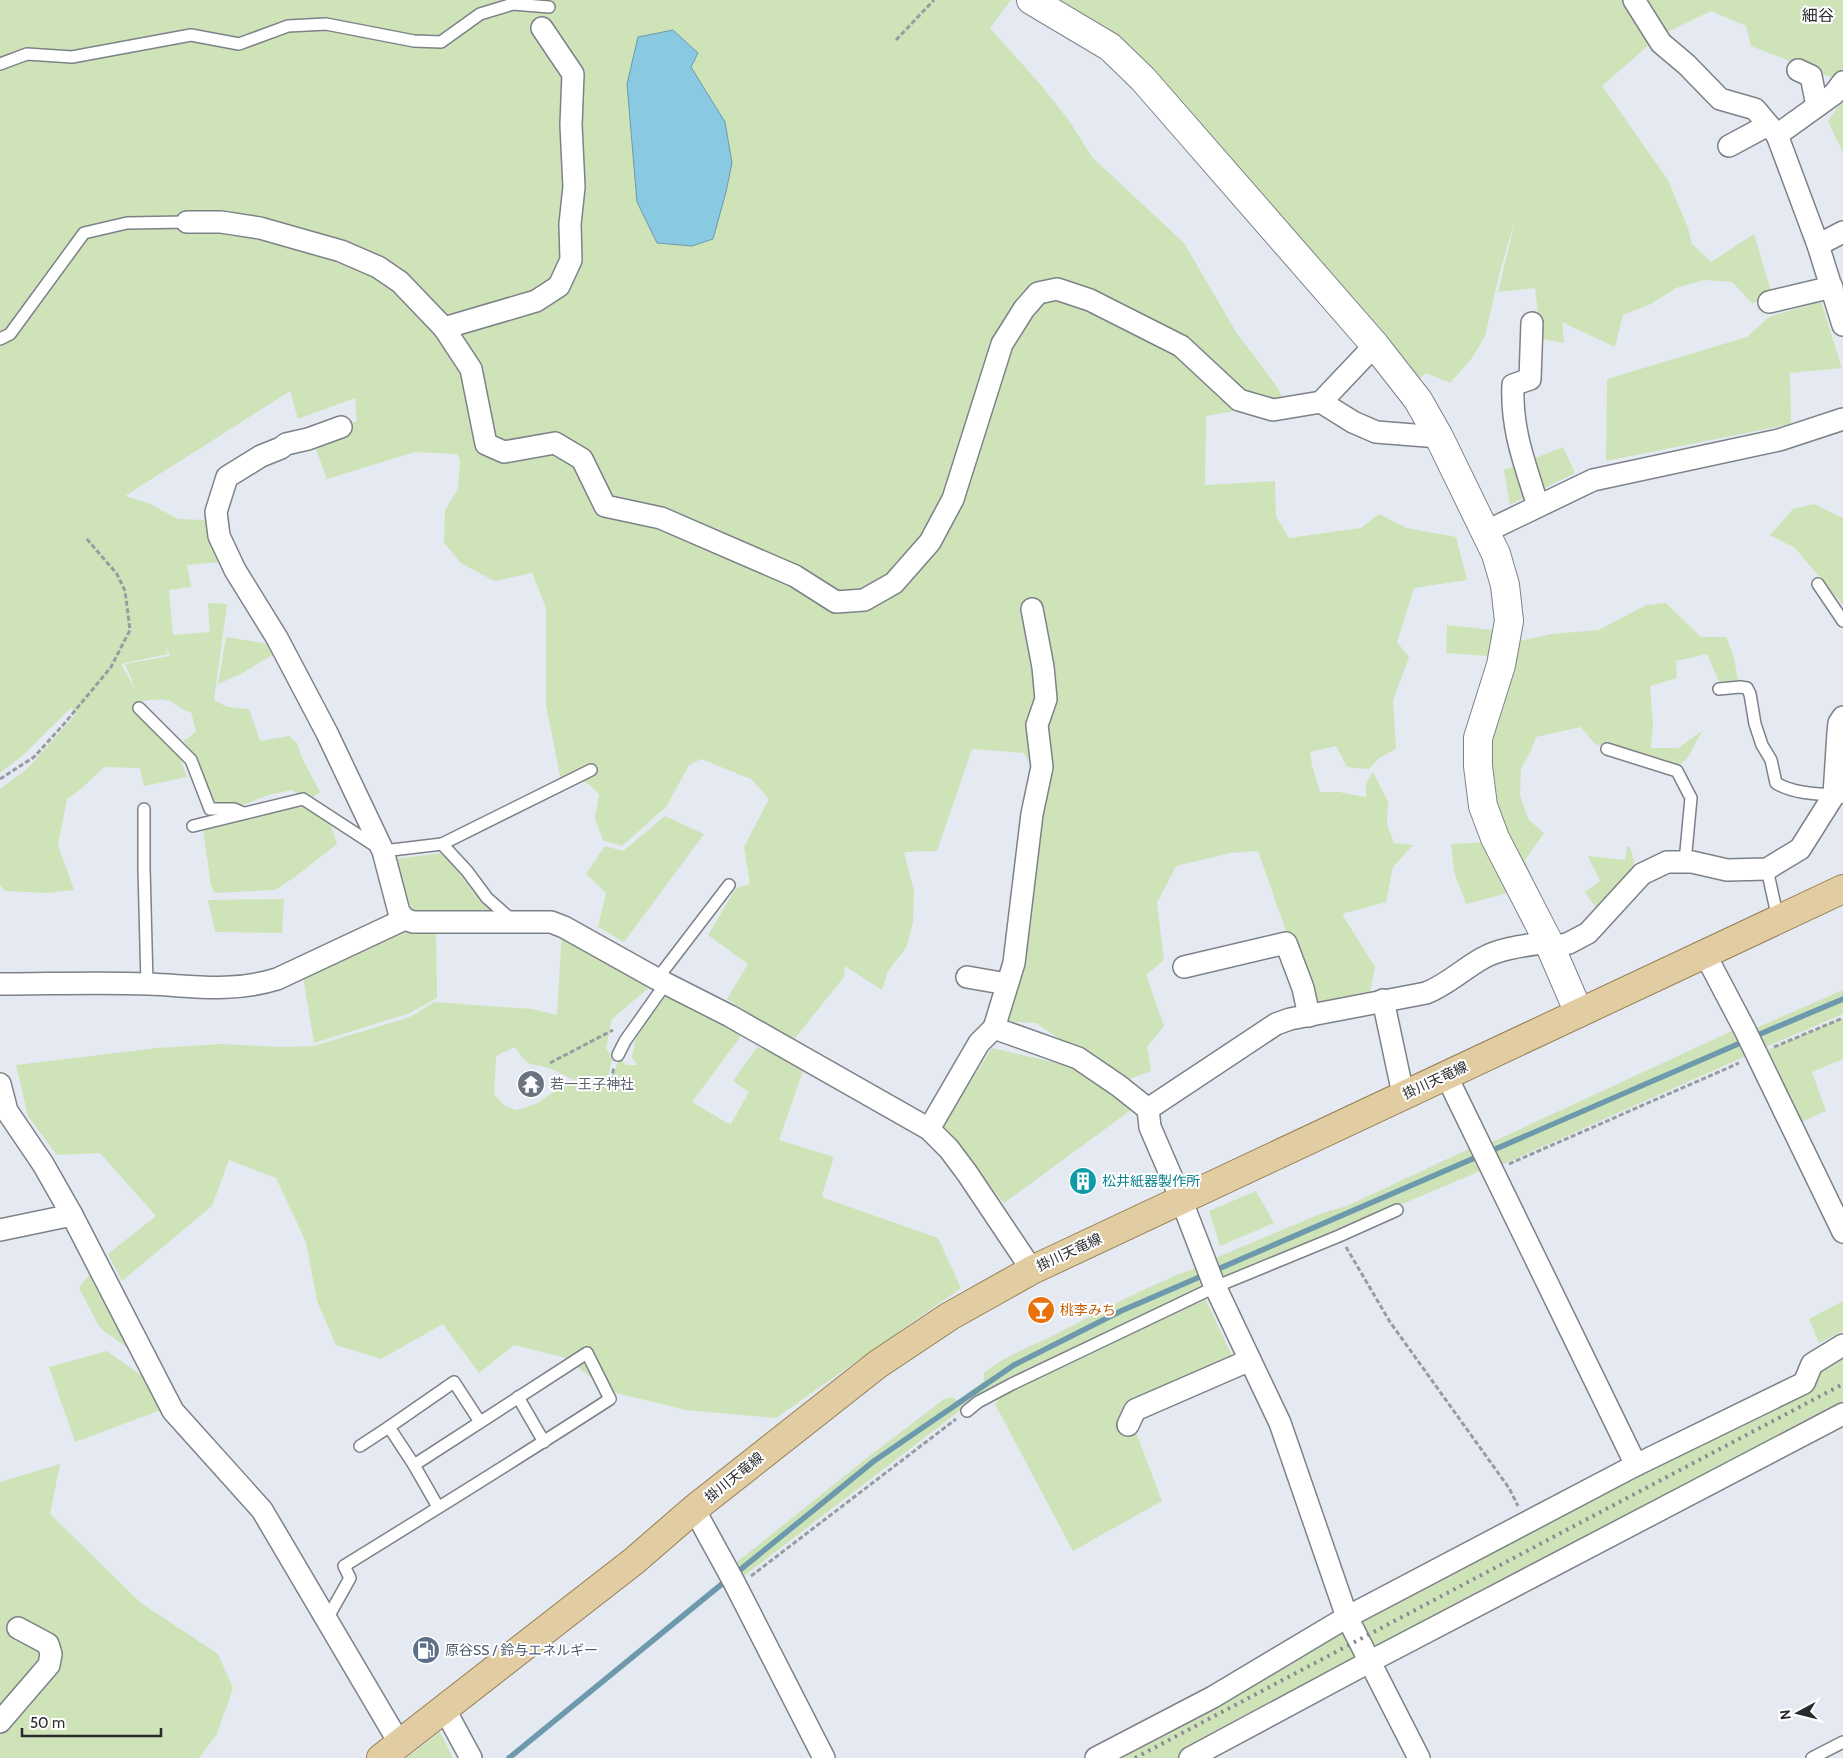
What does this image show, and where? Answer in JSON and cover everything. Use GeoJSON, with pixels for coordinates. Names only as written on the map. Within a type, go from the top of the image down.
{"type":"FeatureCollection","features":[{"type":"Feature","properties":{"kind":"main road","name":"掛川天竜線"},"geometry":{"type":"LineString","coordinates":[[391,1750],[634,1561],[694,1509],[878,1364],[950,1316],[1032,1270],[1403,1094],[1843,889]]}},
{"type":"Feature","properties":{"kind":"street"},"geometry":{"type":"LineString","coordinates":[[1031,0],[1110,47],[1143,78],[1375,345],[1418,400],[1496,554],[1505,585],[1509,621],[1500,665],[1478,738],[1478,766],[1483,806],[1495,838],[1549,945],[1580,1012]]}},
{"type":"Feature","properties":{"kind":"street"},"geometry":{"type":"LineString","coordinates":[[1634,0],[1661,43],[1687,65],[1720,99],[1754,109],[1773,130],[1818,245],[1843,321]]}},
{"type":"Feature","properties":{"kind":"street"},"geometry":{"type":"LineString","coordinates":[[444,328],[536,301],[559,286],[571,260],[570,224],[574,187],[573,74],[542,28]]}},
{"type":"Feature","properties":{"kind":"street"},"geometry":{"type":"LineString","coordinates":[[1798,70],[1811,76],[1816,106]]}},
{"type":"Feature","properties":{"kind":"street"},"geometry":{"type":"LineString","coordinates":[[1729,146],[1773,130],[1816,106],[1834,94],[1843,82]]}},
{"type":"Feature","properties":{"kind":"street"},"geometry":{"type":"LineString","coordinates":[[188,222],[221,222],[260,228],[341,251],[378,267],[400,282],[444,328],[471,369],[486,444],[504,452],[555,443],[582,459],[605,506],[661,518],[795,576],[836,602],[864,600],[894,583],[930,542],[953,499],[1002,344],[1024,309],[1038,293],[1057,289],[1090,300],[1181,346],[1239,400],[1273,410],[1321,402],[1375,345]]}},
{"type":"Feature","properties":{"kind":"street"},"geometry":{"type":"LineString","coordinates":[[1818,245],[1843,232]]}},
{"type":"Feature","properties":{"kind":"street"},"geometry":{"type":"LineString","coordinates":[[1769,302],[1832,287]]}},
{"type":"Feature","properties":{"kind":"street"},"geometry":{"type":"LineString","coordinates":[[1532,323],[1530,379],[1513,385],[1512,406],[1517,440],[1538,506]]}},
{"type":"Feature","properties":{"kind":"street"},"geometry":{"type":"LineString","coordinates":[[1321,402],[1353,422],[1376,432],[1438,437]]}},
{"type":"Feature","properties":{"kind":"street"},"geometry":{"type":"LineString","coordinates":[[1485,532],[1593,480],[1778,440],[1843,419]]}},
{"type":"Feature","properties":{"kind":"street"},"geometry":{"type":"LineString","coordinates":[[341,427],[308,440],[286,444],[261,456],[227,477],[216,512],[219,536],[236,570],[277,638],[322,725],[383,851],[399,912],[405,920]]}},
{"type":"Feature","properties":{"kind":"street"},"geometry":{"type":"LineString","coordinates":[[929,1129],[979,1043],[994,1028],[1014,963],[1032,814],[1042,767],[1037,725],[1046,699],[1043,667],[1032,609]]}},
{"type":"Feature","properties":{"kind":"street"},"geometry":{"type":"LineString","coordinates":[[1148,1109],[1276,1024],[1290,1019],[1426,993],[1439,988],[1483,957],[1497,952],[1568,943],[1588,933],[1642,874],[1666,862],[1692,862],[1727,870],[1767,869],[1800,849],[1838,793],[1838,733],[1839,723],[1843,718]]}},
{"type":"Feature","properties":{"kind":"street"},"geometry":{"type":"LineString","coordinates":[[0,984],[147,984],[227,988],[256,986],[277,979],[405,920],[413,922],[551,922],[564,927],[661,981],[730,1016],[929,1129],[949,1149],[967,1173],[1032,1270]]}},
{"type":"Feature","properties":{"kind":"street"},"geometry":{"type":"LineString","coordinates":[[1184,967],[1286,943],[1303,988],[1309,1016]]}},
{"type":"Feature","properties":{"kind":"street"},"geometry":{"type":"LineString","coordinates":[[1705,954],[1746,1030],[1843,1232]]}},
{"type":"Feature","properties":{"kind":"street"},"geometry":{"type":"LineString","coordinates":[[967,977],[1007,984]]}},
{"type":"Feature","properties":{"kind":"street"},"geometry":{"type":"LineString","coordinates":[[1383,1000],[1403,1094]]}},
{"type":"Feature","properties":{"kind":"street"},"geometry":{"type":"LineString","coordinates":[[994,1028],[1078,1058],[1120,1086],[1148,1109],[1150,1127],[1181,1199],[1214,1285],[1280,1423],[1347,1618],[1420,1758]]}},
{"type":"Feature","properties":{"kind":"street"},"geometry":{"type":"LineString","coordinates":[[1446,1075],[1636,1465]]}},
{"type":"Feature","properties":{"kind":"street"},"geometry":{"type":"LineString","coordinates":[[0,1084],[7,1111],[43,1164],[72,1215],[173,1411],[262,1510],[394,1734],[391,1750]]}},
{"type":"Feature","properties":{"kind":"street"},"geometry":{"type":"LineString","coordinates":[[0,1230],[72,1215]]}},
{"type":"Feature","properties":{"kind":"street"},"geometry":{"type":"LineString","coordinates":[[1096,1758],[1213,1697],[1347,1618],[1526,1523],[1636,1465],[1804,1383],[1812,1364],[1843,1345]]}},
{"type":"Feature","properties":{"kind":"street"},"geometry":{"type":"LineString","coordinates":[[1128,1424],[1134,1410],[1250,1360]]}},
{"type":"Feature","properties":{"kind":"street"},"geometry":{"type":"LineString","coordinates":[[1190,1758],[1369,1662],[1843,1414]]}},
{"type":"Feature","properties":{"kind":"street"},"geometry":{"type":"LineString","coordinates":[[694,1509],[733,1580],[824,1758]]}},
{"type":"Feature","properties":{"kind":"street"},"geometry":{"type":"LineString","coordinates":[[0,1722],[49,1665],[50,1654],[48,1644],[18,1628]]}},
{"type":"Feature","properties":{"kind":"street"},"geometry":{"type":"LineString","coordinates":[[444,1708],[471,1758]]}},
{"type":"Feature","properties":{"kind":"lane"},"geometry":{"type":"LineString","coordinates":[[0,64],[27,54],[72,57],[192,35],[239,44],[288,26],[326,24],[414,41],[440,42],[480,14],[513,4],[550,4],[542,28]]}},
{"type":"Feature","properties":{"kind":"lane"},"geometry":{"type":"LineString","coordinates":[[0,339],[10,334],[84,233],[128,223],[188,222]]}},
{"type":"Feature","properties":{"kind":"lane"},"geometry":{"type":"LineString","coordinates":[[1818,584],[1843,621]]}},
{"type":"Feature","properties":{"kind":"lane"},"geometry":{"type":"LineString","coordinates":[[1719,689],[1747,688],[1750,694],[1755,724],[1762,745],[1771,760],[1776,783],[1783,787],[1798,790],[1838,793]]}},
{"type":"Feature","properties":{"kind":"lane"},"geometry":{"type":"LineString","coordinates":[[139,708],[191,760],[210,808],[234,809],[244,813]]}},
{"type":"Feature","properties":{"kind":"lane"},"geometry":{"type":"LineString","coordinates":[[1607,749],[1677,771],[1691,798],[1684,862]]}},
{"type":"Feature","properties":{"kind":"lane"},"geometry":{"type":"LineString","coordinates":[[193,826],[303,799],[383,851],[442,844],[591,770]]}},
{"type":"Feature","properties":{"kind":"lane"},"geometry":{"type":"LineString","coordinates":[[144,809],[147,984]]}},
{"type":"Feature","properties":{"kind":"lane"},"geometry":{"type":"LineString","coordinates":[[442,844],[467,871],[487,898],[515,922]]}},
{"type":"Feature","properties":{"kind":"lane"},"geometry":{"type":"LineString","coordinates":[[1767,869],[1778,919]]}},
{"type":"Feature","properties":{"kind":"lane"},"geometry":{"type":"LineString","coordinates":[[618,1055],[661,981],[729,885]]}},
{"type":"Feature","properties":{"kind":"lane"},"geometry":{"type":"LineString","coordinates":[[967,1410],[1012,1384],[1214,1285],[1339,1236],[1398,1210]]}},
{"type":"Feature","properties":{"kind":"lane"},"geometry":{"type":"LineString","coordinates":[[327,1619],[350,1578],[344,1566],[610,1399],[587,1353],[414,1465]]}},
{"type":"Feature","properties":{"kind":"lane"},"geometry":{"type":"LineString","coordinates":[[360,1446],[454,1382],[480,1422]]}},
{"type":"Feature","properties":{"kind":"lane"},"geometry":{"type":"LineString","coordinates":[[518,1397],[544,1442]]}},
{"type":"Feature","properties":{"kind":"lane"},"geometry":{"type":"LineString","coordinates":[[389,1427],[438,1507]]}},
{"type":"Feature","properties":{"kind":"lane"},"geometry":{"type":"LineString","coordinates":[[1812,1758],[1843,1742]]}},
{"type":"Feature","properties":{"kind":"path"},"geometry":{"type":"LineString","coordinates":[[896,40],[934,0]]}},
{"type":"Feature","properties":{"kind":"path"},"geometry":{"type":"LineString","coordinates":[[0,779],[34,757],[64,724],[112,668],[130,630],[125,591],[117,574],[86,538]]}},
{"type":"Feature","properties":{"kind":"path"},"geometry":{"type":"LineString","coordinates":[[1491,1169],[1756,1053],[1843,1018]]}},
{"type":"Feature","properties":{"kind":"path"},"geometry":{"type":"LineString","coordinates":[[550,1063],[614,1030]]}},
{"type":"Feature","properties":{"kind":"path"},"geometry":{"type":"LineString","coordinates":[[564,1084],[606,1081],[612,1076],[618,1055]]}},
{"type":"Feature","properties":{"kind":"path"},"geometry":{"type":"LineString","coordinates":[[1339,1236],[1390,1322],[1509,1488],[1526,1523]]}},
{"type":"Feature","properties":{"kind":"path"},"geometry":{"type":"LineString","coordinates":[[733,1580],[967,1410]]}},
{"type":"Feature","properties":{"kind":"green space"},"geometry":{"type":"Polygon","coordinates":[[[0,0],[1011,0],[990,28],[1041,85],[1070,122],[1092,157],[1184,243],[1236,332],[1275,384],[1285,402],[1206,416],[1205,485],[1275,481],[1276,516],[1289,538],[1361,528],[1379,514],[1407,528],[1456,537],[1467,580],[1414,588],[1397,642],[1409,657],[1393,700],[1396,749],[1379,758],[1369,769],[1347,767],[1336,746],[1310,752],[1320,792],[1339,792],[1366,797],[1366,783],[1373,772],[1388,802],[1387,824],[1394,843],[1413,845],[1393,867],[1386,902],[1342,914],[1375,967],[1369,998],[1317,1011],[1287,934],[1258,851],[1230,853],[1176,866],[1157,903],[1164,960],[1146,975],[1164,1026],[1147,1047],[1151,1071],[1122,1082],[1036,1023],[1000,1021],[1017,962],[1046,800],[1024,753],[972,749],[937,851],[904,852],[914,891],[913,923],[906,948],[888,971],[882,990],[845,966],[844,977],[792,1042],[727,999],[748,964],[708,935],[736,888],[750,884],[744,847],[769,799],[751,779],[701,759],[689,765],[666,807],[622,846],[603,840],[595,819],[599,795],[583,781],[561,781],[546,705],[546,608],[532,573],[494,581],[461,563],[444,543],[445,510],[458,489],[460,460],[457,454],[415,452],[327,479],[312,438],[357,421],[355,398],[298,419],[290,391],[125,496],[148,503],[178,519],[205,520],[222,562],[187,565],[191,587],[169,590],[173,635],[210,632],[208,603],[227,604],[214,700],[227,707],[249,709],[260,741],[289,736],[297,743],[302,758],[320,792],[310,800],[292,790],[268,795],[228,811],[210,809],[183,738],[186,740],[196,731],[191,712],[165,700],[142,701],[139,709],[178,753],[187,777],[144,786],[140,768],[104,767],[67,799],[58,845],[74,890],[47,893],[5,891],[0,885],[0,789],[27,769],[76,714],[63,697],[71,708],[22,756],[0,773],[0,0]],[[166,645],[168,654],[121,664],[137,693],[125,664],[170,656],[166,645]]]}},
{"type":"Feature","properties":{"kind":"green space"},"geometry":{"type":"Polygon","coordinates":[[[1045,0],[1843,0],[1843,82],[1751,46],[1746,26],[1711,11],[1659,36],[1602,86],[1668,180],[1688,228],[1692,244],[1711,262],[1754,234],[1771,291],[1753,304],[1732,282],[1704,280],[1676,288],[1651,304],[1623,315],[1615,347],[1562,322],[1564,343],[1541,339],[1535,288],[1498,292],[1517,213],[1499,275],[1485,336],[1472,358],[1450,383],[1426,373],[1413,385],[1224,157],[1168,86],[1143,61],[1045,0]]]}},
{"type":"Feature","properties":{"kind":"green space"},"geometry":{"type":"Polygon","coordinates":[[[1841,103],[1843,104],[1843,153],[1828,121],[1841,103]]]}},
{"type":"Feature","properties":{"kind":"green space"},"geometry":{"type":"Polygon","coordinates":[[[1821,301],[1842,368],[1790,373],[1791,424],[1606,461],[1607,379],[1747,337],[1769,317],[1821,301]]]}},
{"type":"Feature","properties":{"kind":"green space"},"geometry":{"type":"Polygon","coordinates":[[[1563,447],[1575,473],[1510,505],[1504,470],[1563,447]]]}},
{"type":"Feature","properties":{"kind":"green space"},"geometry":{"type":"Polygon","coordinates":[[[1814,504],[1843,518],[1843,605],[1795,548],[1770,535],[1793,509],[1814,504]]]}},
{"type":"Feature","properties":{"kind":"green space"},"geometry":{"type":"Polygon","coordinates":[[[1666,603],[1701,637],[1726,637],[1734,657],[1738,681],[1719,682],[1707,654],[1676,661],[1677,678],[1650,686],[1653,725],[1651,748],[1678,748],[1702,731],[1687,759],[1677,767],[1629,759],[1594,743],[1581,727],[1536,737],[1521,769],[1520,795],[1528,819],[1544,833],[1525,860],[1537,889],[1532,890],[1485,782],[1483,754],[1514,642],[1552,634],[1599,630],[1646,605],[1666,603]]]}},
{"type":"Feature","properties":{"kind":"green space"},"geometry":{"type":"Polygon","coordinates":[[[1447,625],[1493,630],[1488,656],[1446,653],[1447,625]]]}},
{"type":"Feature","properties":{"kind":"green space"},"geometry":{"type":"Polygon","coordinates":[[[226,637],[270,644],[274,654],[241,674],[218,684],[226,637]]]}},
{"type":"Feature","properties":{"kind":"green space"},"geometry":{"type":"Polygon","coordinates":[[[303,799],[329,820],[337,844],[275,890],[215,893],[211,886],[203,829],[288,806],[303,799]]]}},
{"type":"Feature","properties":{"kind":"green space"},"geometry":{"type":"Polygon","coordinates":[[[665,816],[704,834],[624,942],[598,927],[606,893],[586,874],[605,846],[623,851],[665,816]]]}},
{"type":"Feature","properties":{"kind":"green space"},"geometry":{"type":"Polygon","coordinates":[[[1491,842],[1494,863],[1508,893],[1466,904],[1454,872],[1451,844],[1491,842]]]}},
{"type":"Feature","properties":{"kind":"green space"},"geometry":{"type":"Polygon","coordinates":[[[1627,847],[1630,847],[1636,871],[1599,912],[1585,892],[1600,881],[1588,856],[1625,860],[1627,847]]]}},
{"type":"Feature","properties":{"kind":"green space"},"geometry":{"type":"Polygon","coordinates":[[[444,853],[470,888],[500,919],[414,915],[394,859],[444,853]]]}},
{"type":"Feature","properties":{"kind":"green space"},"geometry":{"type":"Polygon","coordinates":[[[284,899],[282,933],[215,932],[208,900],[284,899]]]}},
{"type":"Feature","properties":{"kind":"green space"},"geometry":{"type":"Polygon","coordinates":[[[403,930],[436,933],[437,998],[410,1013],[314,1043],[303,977],[403,930]]]}},
{"type":"Feature","properties":{"kind":"green space"},"geometry":{"type":"Polygon","coordinates":[[[562,932],[741,1036],[692,1102],[727,1123],[731,1124],[749,1092],[733,1081],[757,1047],[805,1065],[779,1140],[834,1157],[822,1195],[824,1198],[938,1238],[961,1288],[776,1418],[686,1410],[608,1391],[566,1358],[514,1345],[479,1373],[443,1324],[381,1359],[336,1345],[317,1301],[306,1242],[276,1178],[229,1160],[212,1206],[122,1281],[108,1254],[156,1216],[100,1153],[57,1155],[28,1116],[16,1065],[157,1048],[222,1044],[282,1047],[314,1046],[410,1017],[434,1002],[532,1009],[557,1015],[562,932]],[[652,985],[612,1019],[606,1048],[612,1058],[609,1074],[600,1079],[584,1082],[570,1078],[546,1067],[525,1061],[515,1047],[496,1056],[494,1094],[505,1106],[517,1110],[538,1103],[564,1084],[603,1084],[612,1077],[620,1057],[626,1065],[637,1065],[632,1057],[636,1038],[667,994],[652,985]]]}},
{"type":"Feature","properties":{"kind":"green space"},"geometry":{"type":"Polygon","coordinates":[[[1843,990],[1843,1014],[1761,1049],[1751,1030],[1843,990]]]}},
{"type":"Feature","properties":{"kind":"green space"},"geometry":{"type":"Polygon","coordinates":[[[1843,1018],[1843,1059],[1812,1072],[1826,1111],[1799,1123],[1765,1051],[1843,1018]]]}},
{"type":"Feature","properties":{"kind":"green space"},"geometry":{"type":"Polygon","coordinates":[[[1734,1030],[1746,1056],[1499,1166],[1488,1144],[1734,1030]]]}},
{"type":"Feature","properties":{"kind":"green space"},"geometry":{"type":"Polygon","coordinates":[[[992,1048],[1078,1068],[1131,1110],[1004,1203],[941,1128],[992,1048]]]}},
{"type":"Feature","properties":{"kind":"green space"},"geometry":{"type":"Polygon","coordinates":[[[1475,1146],[1485,1169],[1216,1283],[1208,1261],[1325,1212],[1347,1206],[1475,1146]]]}},
{"type":"Feature","properties":{"kind":"green space"},"geometry":{"type":"Polygon","coordinates":[[[1256,1191],[1274,1223],[1220,1246],[1209,1211],[1256,1191]]]}},
{"type":"Feature","properties":{"kind":"green space"},"geometry":{"type":"Polygon","coordinates":[[[1200,1266],[1207,1286],[962,1409],[740,1579],[732,1566],[943,1400],[951,1397],[958,1400],[984,1381],[984,1373],[1010,1356],[1146,1289],[1200,1266]]]}},
{"type":"Feature","properties":{"kind":"green space"},"geometry":{"type":"Polygon","coordinates":[[[89,1275],[128,1348],[100,1328],[79,1288],[89,1275]]]}},
{"type":"Feature","properties":{"kind":"green space"},"geometry":{"type":"Polygon","coordinates":[[[1205,1298],[1234,1360],[1131,1419],[1162,1501],[1073,1551],[995,1404],[1003,1395],[1205,1298]]]}},
{"type":"Feature","properties":{"kind":"green space"},"geometry":{"type":"Polygon","coordinates":[[[1843,1301],[1843,1331],[1819,1343],[1809,1319],[1843,1301]]]}},
{"type":"Feature","properties":{"kind":"green space"},"geometry":{"type":"Polygon","coordinates":[[[107,1351],[142,1376],[161,1410],[75,1442],[49,1367],[107,1351]]]}},
{"type":"Feature","properties":{"kind":"green space"},"geometry":{"type":"Polygon","coordinates":[[[1843,1358],[1843,1407],[1181,1758],[1099,1758],[1400,1592],[1843,1358]]]}},
{"type":"Feature","properties":{"kind":"green space"},"geometry":{"type":"Polygon","coordinates":[[[60,1464],[50,1514],[141,1603],[218,1654],[233,1688],[217,1734],[199,1758],[0,1758],[0,1482],[60,1464]]]}},
{"type":"Feature","properties":{"kind":"green space"},"geometry":{"type":"Polygon","coordinates":[[[440,1732],[453,1758],[407,1758],[440,1732]]]}},
{"type":"Feature","properties":{"kind":"water"},"geometry":{"type":"Polygon","coordinates":[[[673,30],[698,53],[691,67],[725,122],[732,163],[713,239],[692,246],[657,243],[637,202],[627,84],[638,37],[673,30]]]}},
{"type":"Feature","properties":{"kind":"waterway"},"geometry":{"type":"LineString","coordinates":[[1753,1037],[1843,999]]}},
{"type":"Feature","properties":{"kind":"waterway"},"geometry":{"type":"LineString","coordinates":[[735,1574],[874,1461],[1014,1365],[1121,1311],[1745,1041]]}},
{"type":"Feature","properties":{"kind":"waterway"},"geometry":{"type":"LineString","coordinates":[[509,1758],[728,1579]]}},
{"type":"Feature","properties":{"kind":"railway"},"geometry":{"type":"LineString","coordinates":[[1135,1758],[1843,1384]]}},
{"type":"Feature","properties":{"kind":"place","name":"若一王子神社"},"geometry":{"type":"Point","coordinates":[531,1084]}},
{"type":"Feature","properties":{"kind":"place","name":"松井紙器製作所"},"geometry":{"type":"Point","coordinates":[1083,1181]}},
{"type":"Feature","properties":{"kind":"place","name":"桃李みち"},"geometry":{"type":"Point","coordinates":[1041,1310]}},
{"type":"Feature","properties":{"kind":"place","name":"原谷SS / 鈴与エネルギー"},"geometry":{"type":"Point","coordinates":[426,1650]}},
{"type":"Feature","properties":{"kind":"district","name":"細谷"},"geometry":{"type":"Point","coordinates":[1818,15]}}]}
